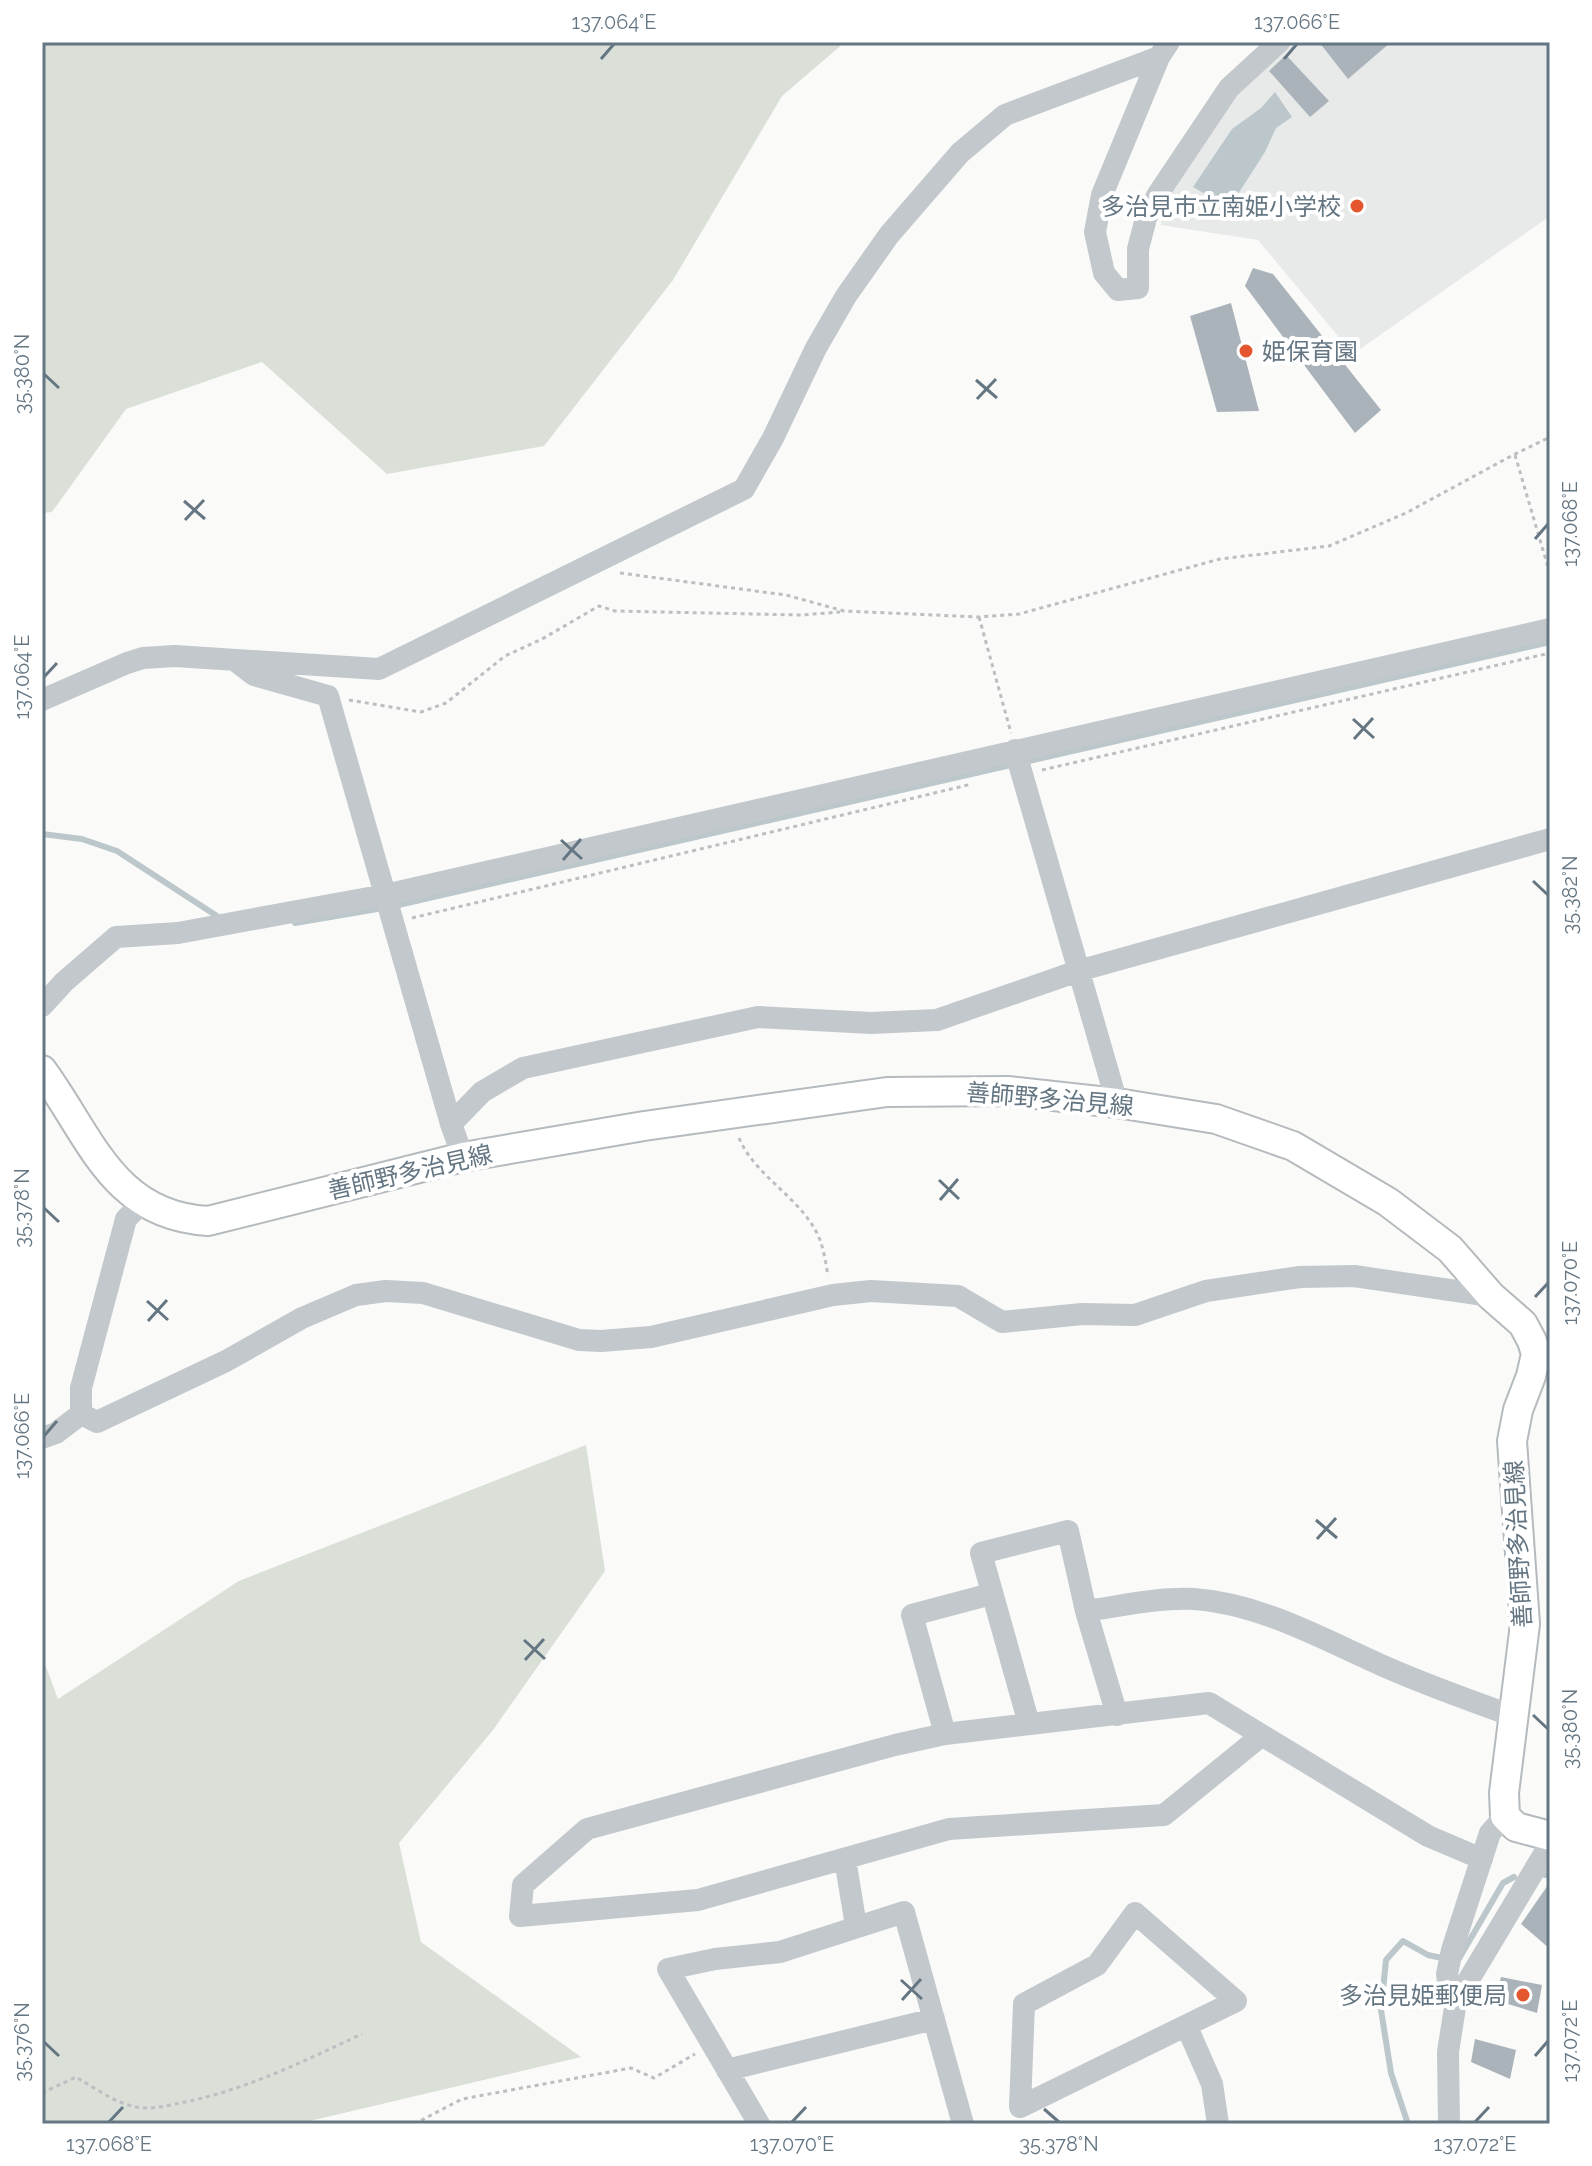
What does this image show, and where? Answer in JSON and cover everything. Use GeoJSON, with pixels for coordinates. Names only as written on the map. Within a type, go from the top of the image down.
{"type":"FeatureCollection","features":[{"type":"Feature","properties":{"kind":"main road","name":"善師野多治見線"},"geometry":{"type":"LineString","coordinates":[[42,1070],[112,1176],[142,1203],[181,1220],[208,1221],[463,1157],[887,1092],[1008,1091],[1117,1103],[1216,1119],[1293,1146],[1388,1202],[1450,1249],[1491,1296],[1523,1324],[1542,1348],[1518,1410],[1512,1441],[1525,1624],[1504,1793],[1505,1816]]}},
{"type":"Feature","properties":{"kind":"main road"},"geometry":{"type":"LineString","coordinates":[[1505,1816],[1516,1827],[1550,1836]]}},
{"type":"Feature","properties":{"kind":"street"},"geometry":{"type":"LineString","coordinates":[[1164,50],[1102,195],[1095,232],[1104,273],[1118,290],[1138,288],[1138,249],[1146,218],[1158,194],[1229,88],[1279,42]]}},
{"type":"Feature","properties":{"kind":"street"},"geometry":{"type":"LineString","coordinates":[[42,700],[143,658],[175,656],[379,669],[744,489],[846,296],[889,235],[960,153],[1005,115],[1164,50]]}},
{"type":"Feature","properties":{"kind":"street"},"geometry":{"type":"LineString","coordinates":[[42,1006],[64,982],[116,937],[178,933],[385,896],[1550,629]]}},
{"type":"Feature","properties":{"kind":"street"},"geometry":{"type":"LineString","coordinates":[[234,660],[254,675],[328,696],[463,1157]]}},
{"type":"Feature","properties":{"kind":"street"},"geometry":{"type":"LineString","coordinates":[[1015,750],[1117,1103]]}},
{"type":"Feature","properties":{"kind":"street"},"geometry":{"type":"LineString","coordinates":[[451,1124],[482,1092],[523,1068],[758,1017],[871,1023],[937,1020],[1078,971],[1550,839]]}},
{"type":"Feature","properties":{"kind":"street"},"geometry":{"type":"LineString","coordinates":[[81,1414],[81,1388],[126,1219],[142,1203]]}},
{"type":"Feature","properties":{"kind":"street"},"geometry":{"type":"LineString","coordinates":[[81,1414],[97,1422],[226,1361],[302,1318],[356,1295],[386,1291],[423,1293],[579,1340],[601,1341],[651,1337],[833,1295],[871,1291],[958,1296],[1002,1322],[1082,1314],[1135,1315],[1206,1291],[1300,1277],[1354,1276],[1491,1296]]}},
{"type":"Feature","properties":{"kind":"street"},"geometry":{"type":"LineString","coordinates":[[42,1438],[56,1433],[81,1414]]}},
{"type":"Feature","properties":{"kind":"street"},"geometry":{"type":"LineString","coordinates":[[1029,1724],[981,1553],[1068,1531],[1086,1611],[1117,1715]]}},
{"type":"Feature","properties":{"kind":"street"},"geometry":{"type":"LineString","coordinates":[[945,1734],[912,1615],[991,1594]]}},
{"type":"Feature","properties":{"kind":"street"},"geometry":{"type":"LineString","coordinates":[[1086,1611],[1194,1599],[1238,1606],[1265,1614],[1417,1681],[1513,1716]]}},
{"type":"Feature","properties":{"kind":"street"},"geometry":{"type":"LineString","coordinates":[[1261,1736],[1164,1815],[949,1829],[698,1900],[520,1916],[523,1885],[587,1829],[945,1734],[1209,1703],[1428,1836],[1482,1859]]}},
{"type":"Feature","properties":{"kind":"street"},"geometry":{"type":"LineString","coordinates":[[1456,2001],[1449,1990],[1447,1974],[1452,1950],[1490,1833],[1505,1816]]}},
{"type":"Feature","properties":{"kind":"street"},"geometry":{"type":"LineString","coordinates":[[1449,2124],[1448,2052],[1456,2001],[1550,1844]]}},
{"type":"Feature","properties":{"kind":"street"},"geometry":{"type":"LineString","coordinates":[[845,1859],[856,1926]]}},
{"type":"Feature","properties":{"kind":"street"},"geometry":{"type":"LineString","coordinates":[[759,2124],[668,1969],[715,1959],[780,1952],[904,1912],[963,2124]]}},
{"type":"Feature","properties":{"kind":"street"},"geometry":{"type":"LineString","coordinates":[[1135,1913],[1236,2001],[1187,2027],[1020,2107],[1024,2004],[1097,1965],[1135,1913]]}},
{"type":"Feature","properties":{"kind":"street"},"geometry":{"type":"LineString","coordinates":[[727,2070],[934,2019]]}},
{"type":"Feature","properties":{"kind":"street"},"geometry":{"type":"LineString","coordinates":[[1187,2027],[1212,2084],[1218,2124]]}},
{"type":"Feature","properties":{"kind":"path"},"geometry":{"type":"LineString","coordinates":[[328,696],[421,712],[446,703],[505,656],[599,606],[615,611],[801,615],[844,611],[979,617],[1019,614],[1220,559],[1329,546],[1406,513],[1550,437]]}},
{"type":"Feature","properties":{"kind":"path"},"geometry":{"type":"LineString","coordinates":[[1514,454],[1550,574]]}},
{"type":"Feature","properties":{"kind":"path"},"geometry":{"type":"LineString","coordinates":[[592,564],[601,570],[786,595],[844,611]]}},
{"type":"Feature","properties":{"kind":"path"},"geometry":{"type":"LineString","coordinates":[[979,617],[1015,750]]}},
{"type":"Feature","properties":{"kind":"path"},"geometry":{"type":"LineString","coordinates":[[1023,775],[1550,653]]}},
{"type":"Feature","properties":{"kind":"path"},"geometry":{"type":"LineString","coordinates":[[392,921],[976,783]]}},
{"type":"Feature","properties":{"kind":"path"},"geometry":{"type":"LineString","coordinates":[[732,1114],[740,1141],[757,1166],[804,1216],[819,1238],[833,1295]]}},
{"type":"Feature","properties":{"kind":"path"},"geometry":{"type":"LineString","coordinates":[[42,2093],[76,2077],[134,2107],[153,2108],[224,2094],[362,2034]]}},
{"type":"Feature","properties":{"kind":"path"},"geometry":{"type":"LineString","coordinates":[[414,2124],[462,2099],[631,2068],[654,2078],[712,2043]]}},
{"type":"Feature","properties":{"kind":"shaded area"},"geometry":{"type":"Polygon","coordinates":[[[42,42],[845,42],[782,96],[673,280],[544,446],[387,474],[262,362],[126,409],[52,512],[42,513],[42,42]]]}},
{"type":"Feature","properties":{"kind":"shaded area","name":"多治見市立南姫小学校"},"geometry":{"type":"Polygon","coordinates":[[[1273,42],[1550,42],[1550,216],[1353,354],[1258,240],[1161,225],[1164,196],[1273,42]]]}},
{"type":"Feature","properties":{"kind":"shaded area"},"geometry":{"type":"Polygon","coordinates":[[[1275,92],[1292,117],[1276,128],[1265,152],[1229,208],[1193,187],[1232,129],[1261,108],[1275,92]]]}},
{"type":"Feature","properties":{"kind":"shaded area"},"geometry":{"type":"Polygon","coordinates":[[[586,1445],[605,1571],[493,1730],[399,1843],[421,1942],[581,2057],[297,2124],[42,2124],[42,1656],[58,1699],[239,1581],[586,1445]]]}},
{"type":"Feature","properties":{"kind":"building"},"geometry":{"type":"Polygon","coordinates":[[[1319,42],[1391,42],[1348,79],[1319,42]]]}},
{"type":"Feature","properties":{"kind":"building"},"geometry":{"type":"Polygon","coordinates":[[[1286,55],[1329,101],[1310,117],[1269,71],[1286,55]]]}},
{"type":"Feature","properties":{"kind":"building"},"geometry":{"type":"Polygon","coordinates":[[[1253,268],[1273,274],[1381,410],[1355,433],[1245,286],[1253,268]]]}},
{"type":"Feature","properties":{"kind":"building"},"geometry":{"type":"Polygon","coordinates":[[[1231,303],[1259,411],[1217,412],[1190,316],[1231,303]]]}},
{"type":"Feature","properties":{"kind":"building"},"geometry":{"type":"Polygon","coordinates":[[[1550,1882],[1550,1949],[1521,1924],[1550,1882]]]}},
{"type":"Feature","properties":{"kind":"building"},"geometry":{"type":"Polygon","coordinates":[[[1501,1977],[1542,1985],[1537,2013],[1495,2000],[1501,1977]]]}},
{"type":"Feature","properties":{"kind":"building"},"geometry":{"type":"Polygon","coordinates":[[[1475,2039],[1516,2050],[1510,2079],[1471,2062],[1475,2039]]]}},
{"type":"Feature","properties":{"kind":"waterway"},"geometry":{"type":"LineString","coordinates":[[394,906],[1550,642]]}},
{"type":"Feature","properties":{"kind":"waterway"},"geometry":{"type":"LineString","coordinates":[[42,834],[82,839],[117,851],[220,918]]}},
{"type":"Feature","properties":{"kind":"waterway"},"geometry":{"type":"LineString","coordinates":[[295,923],[383,908]]}},
{"type":"Feature","properties":{"kind":"waterway"},"geometry":{"type":"LineString","coordinates":[[1545,1875],[1550,1874]]}},
{"type":"Feature","properties":{"kind":"waterway"},"geometry":{"type":"LineString","coordinates":[[1457,1962],[1503,1883],[1514,1877]]}},
{"type":"Feature","properties":{"kind":"waterway"},"geometry":{"type":"LineString","coordinates":[[1408,2124],[1391,2073],[1381,2010],[1386,1960],[1403,1941],[1428,1955],[1447,1959]]}},
{"type":"Feature","properties":{"kind":"place","name":"多治見市立南姫小学校"},"geometry":{"type":"Point","coordinates":[1357,206]}},
{"type":"Feature","properties":{"kind":"place","name":"姫保育園"},"geometry":{"type":"Point","coordinates":[1246,351]}},
{"type":"Feature","properties":{"kind":"place","name":"多治見姫郵便局"},"geometry":{"type":"Point","coordinates":[1523,1995]}}]}
